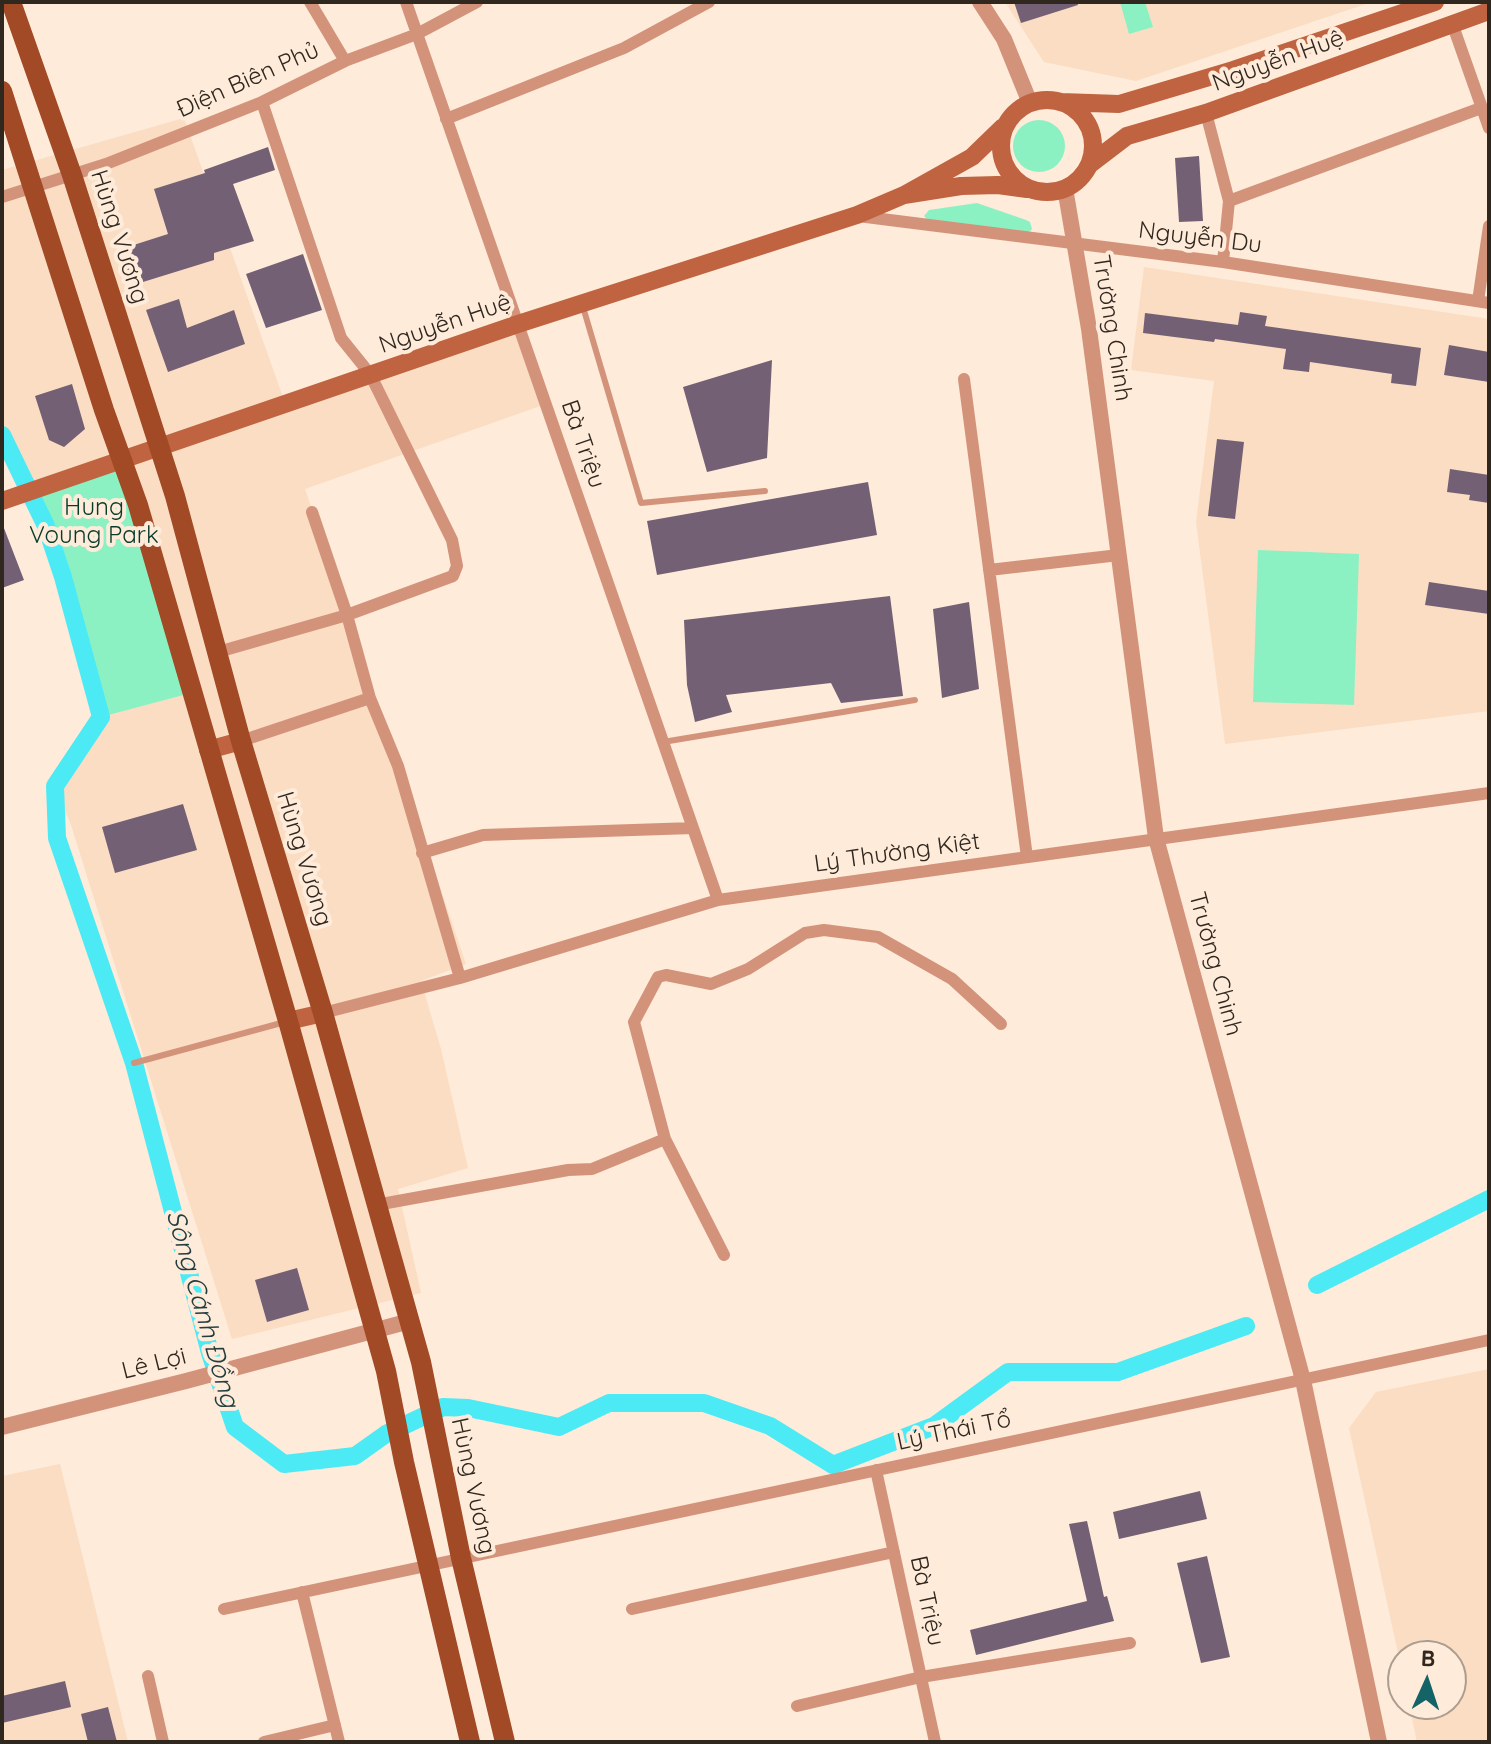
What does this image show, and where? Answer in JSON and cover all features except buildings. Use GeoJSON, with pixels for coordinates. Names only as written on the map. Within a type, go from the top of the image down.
{"type":"FeatureCollection","features":[{"type":"Feature","properties":{"kind":"main road","name":"Hùng Vương"},"geometry":{"type":"LineString","coordinates":[[11,2],[72,175],[175,496],[241,741],[323,1013],[421,1362],[461,1558],[505,1742]]}},
{"type":"Feature","properties":{"kind":"main road","name":"Nguyễn Huệ"},"geometry":{"type":"LineString","coordinates":[[1061,102],[1119,104],[1233,70],[1435,2]]}},
{"type":"Feature","properties":{"kind":"main road"},"geometry":{"type":"LineString","coordinates":[[1445,2],[1452,23]]}},
{"type":"Feature","properties":{"kind":"main road","name":"Nguyễn Huệ"},"geometry":{"type":"LineString","coordinates":[[1089,165],[1127,136],[1206,113],[1489,11]]}},
{"type":"Feature","properties":{"kind":"main road"},"geometry":{"type":"LineString","coordinates":[[1233,70],[1246,98]]}},
{"type":"Feature","properties":{"kind":"main road"},"geometry":{"type":"LineString","coordinates":[[2,91],[138,505],[288,1021],[386,1371],[404,1462],[470,1742]]}},
{"type":"Feature","properties":{"kind":"main road"},"geometry":{"type":"LineString","coordinates":[[1045,100],[1061,102],[1075,109],[1092,134],[1093,150],[1089,165],[1065,188],[1050,191],[998,185],[961,186],[904,195],[972,157],[990,142],[1017,110],[1030,103],[1045,100]]}},
{"type":"Feature","properties":{"kind":"main road"},"geometry":{"type":"LineString","coordinates":[[1008,121],[1002,135],[1004,163],[1023,185],[1036,190]]}},
{"type":"Feature","properties":{"kind":"main road","name":"Nguyễn Huệ"},"geometry":{"type":"LineString","coordinates":[[2,501],[518,324],[857,215],[904,195]]}},
{"type":"Feature","properties":{"kind":"main road"},"geometry":{"type":"LineString","coordinates":[[208,750],[241,741]]}},
{"type":"Feature","properties":{"kind":"main road"},"geometry":{"type":"LineString","coordinates":[[288,1021],[323,1013]]}},
{"type":"Feature","properties":{"kind":"street"},"geometry":{"type":"LineString","coordinates":[[310,2],[345,61]]}},
{"type":"Feature","properties":{"kind":"street","name":"Bà Triệu"},"geometry":{"type":"LineString","coordinates":[[406,2],[718,900]]}},
{"type":"Feature","properties":{"kind":"street","name":"Điện Biên Phủ"},"geometry":{"type":"LineString","coordinates":[[2,197],[106,164],[262,102],[345,61],[417,34],[477,2]]}},
{"type":"Feature","properties":{"kind":"street"},"geometry":{"type":"LineString","coordinates":[[446,119],[624,48],[709,2]]}},
{"type":"Feature","properties":{"kind":"street"},"geometry":{"type":"LineString","coordinates":[[980,2],[1004,39],[1030,103]]}},
{"type":"Feature","properties":{"kind":"street"},"geometry":{"type":"LineString","coordinates":[[1452,23],[1489,128]]}},
{"type":"Feature","properties":{"kind":"street"},"geometry":{"type":"LineString","coordinates":[[218,652],[347,615],[453,576],[457,566],[452,540],[370,374],[341,338],[262,102]]}},
{"type":"Feature","properties":{"kind":"street"},"geometry":{"type":"LineString","coordinates":[[1229,201],[1481,108]]}},
{"type":"Feature","properties":{"kind":"street"},"geometry":{"type":"LineString","coordinates":[[1206,113],[1229,201],[1223,262]]}},
{"type":"Feature","properties":{"kind":"street","name":"Trường Chinh"},"geometry":{"type":"LineString","coordinates":[[1065,188],[1089,329],[1156,838],[1303,1380],[1379,1742]]}},
{"type":"Feature","properties":{"kind":"street","name":"Nguyễn Du"},"geometry":{"type":"LineString","coordinates":[[857,215],[1223,262],[1484,302]]}},
{"type":"Feature","properties":{"kind":"street"},"geometry":{"type":"LineString","coordinates":[[1484,302],[1489,226]]}},
{"type":"Feature","properties":{"kind":"street"},"geometry":{"type":"LineString","coordinates":[[964,379],[1027,857]]}},
{"type":"Feature","properties":{"kind":"street"},"geometry":{"type":"LineString","coordinates":[[312,512],[347,615],[370,698],[398,766],[460,978]]}},
{"type":"Feature","properties":{"kind":"street"},"geometry":{"type":"LineString","coordinates":[[989,570],[1119,555]]}},
{"type":"Feature","properties":{"kind":"street"},"geometry":{"type":"LineString","coordinates":[[241,741],[370,698]]}},
{"type":"Feature","properties":{"kind":"street","name":"Lý Thường Kiệt"},"geometry":{"type":"LineString","coordinates":[[323,1013],[460,978],[718,900],[1489,793]]}},
{"type":"Feature","properties":{"kind":"street"},"geometry":{"type":"LineString","coordinates":[[422,853],[483,835],[693,828]]}},
{"type":"Feature","properties":{"kind":"street"},"geometry":{"type":"LineString","coordinates":[[724,1255],[665,1139],[634,1022],[658,977],[666,975],[711,984],[748,969],[805,933],[824,930],[878,937],[952,979],[1001,1024]]}},
{"type":"Feature","properties":{"kind":"street"},"geometry":{"type":"LineString","coordinates":[[376,1205],[568,1170],[592,1169],[665,1139]]}},
{"type":"Feature","properties":{"kind":"street","name":"Lê Lợi"},"geometry":{"type":"LineString","coordinates":[[2,1427],[410,1321]]}},
{"type":"Feature","properties":{"kind":"street","name":"Lý Thái Tổ"},"geometry":{"type":"LineString","coordinates":[[224,1609],[1489,1340]]}},
{"type":"Feature","properties":{"kind":"street","name":"Bà Triệu"},"geometry":{"type":"LineString","coordinates":[[876,1470],[935,1742]]}},
{"type":"Feature","properties":{"kind":"street"},"geometry":{"type":"LineString","coordinates":[[632,1609],[894,1552]]}},
{"type":"Feature","properties":{"kind":"street"},"geometry":{"type":"LineString","coordinates":[[302,1592],[339,1742]]}},
{"type":"Feature","properties":{"kind":"street"},"geometry":{"type":"LineString","coordinates":[[797,1706],[921,1677],[1130,1643]]}},
{"type":"Feature","properties":{"kind":"street"},"geometry":{"type":"LineString","coordinates":[[148,1676],[163,1742]]}},
{"type":"Feature","properties":{"kind":"street"},"geometry":{"type":"LineString","coordinates":[[264,1742],[335,1725]]}},
{"type":"Feature","properties":{"kind":"lane"},"geometry":{"type":"LineString","coordinates":[[581,304],[641,503],[765,491]]}},
{"type":"Feature","properties":{"kind":"lane"},"geometry":{"type":"LineString","coordinates":[[663,742],[915,700]]}},
{"type":"Feature","properties":{"kind":"lane"},"geometry":{"type":"LineString","coordinates":[[134,1063],[288,1021]]}},
{"type":"Feature","properties":{"kind":"shaded area"},"geometry":{"type":"Polygon","coordinates":[[[1005,2],[1372,2],[1136,81],[1044,62],[1005,2]]]}},
{"type":"Feature","properties":{"kind":"shaded area"},"geometry":{"type":"Polygon","coordinates":[[[184,118],[285,403],[518,324],[546,404],[305,489],[466,964],[421,981],[441,1049],[468,1168],[398,1189],[421,1293],[232,1339],[71,825],[55,786],[101,717],[190,693],[27,492],[2,436],[2,170],[184,118]]]}},
{"type":"Feature","properties":{"kind":"shaded area"},"geometry":{"type":"Polygon","coordinates":[[[1144,267],[1489,319],[1489,711],[1225,744],[1196,522],[1214,381],[1131,370],[1144,267]]]}},
{"type":"Feature","properties":{"kind":"shaded area"},"geometry":{"type":"Polygon","coordinates":[[[1489,1369],[1489,1742],[1417,1742],[1412,1720],[1467,1720],[1467,1640],[1395,1640],[1349,1428],[1376,1392],[1489,1369]]]}},
{"type":"Feature","properties":{"kind":"shaded area"},"geometry":{"type":"Polygon","coordinates":[[[60,1464],[128,1742],[2,1742],[2,1476],[60,1464]]]}},
{"type":"Feature","properties":{"kind":"green space"},"geometry":{"type":"Polygon","coordinates":[[[1120,2],[1145,2],[1153,27],[1129,34],[1120,2]]]}},
{"type":"Feature","properties":{"kind":"green space"},"geometry":{"type":"Polygon","coordinates":[[[1039,120],[1057,128],[1065,146],[1057,164],[1039,172],[1021,164],[1013,146],[1021,128],[1039,120]]]}},
{"type":"Feature","properties":{"kind":"green space"},"geometry":{"type":"Polygon","coordinates":[[[977,203],[1026,220],[1032,229],[1027,234],[927,219],[924,216],[929,210],[977,203]]]}},
{"type":"Feature","properties":{"kind":"green space","name":"Hung Voung Park"},"geometry":{"type":"Polygon","coordinates":[[[121,460],[191,693],[101,717],[63,577],[46,526],[27,492],[121,460]]]}},
{"type":"Feature","properties":{"kind":"green space"},"geometry":{"type":"Polygon","coordinates":[[[1258,550],[1359,554],[1354,705],[1253,702],[1258,550]]]}},
{"type":"Feature","properties":{"kind":"waterway","name":"Sông Cánh Đồng"},"geometry":{"type":"LineString","coordinates":[[2,435],[46,526],[101,717],[55,786],[57,838],[134,1063],[210,1353],[235,1427],[284,1464],[355,1456],[386,1434],[443,1407],[468,1408],[559,1427],[609,1403],[704,1403],[770,1426],[833,1465],[934,1426],[1008,1372],[1118,1372],[1246,1326]]}},
{"type":"Feature","properties":{"kind":"waterway","name":"Sông Cánh Đồng"},"geometry":{"type":"LineString","coordinates":[[1317,1285],[1489,1199]]}}]}
